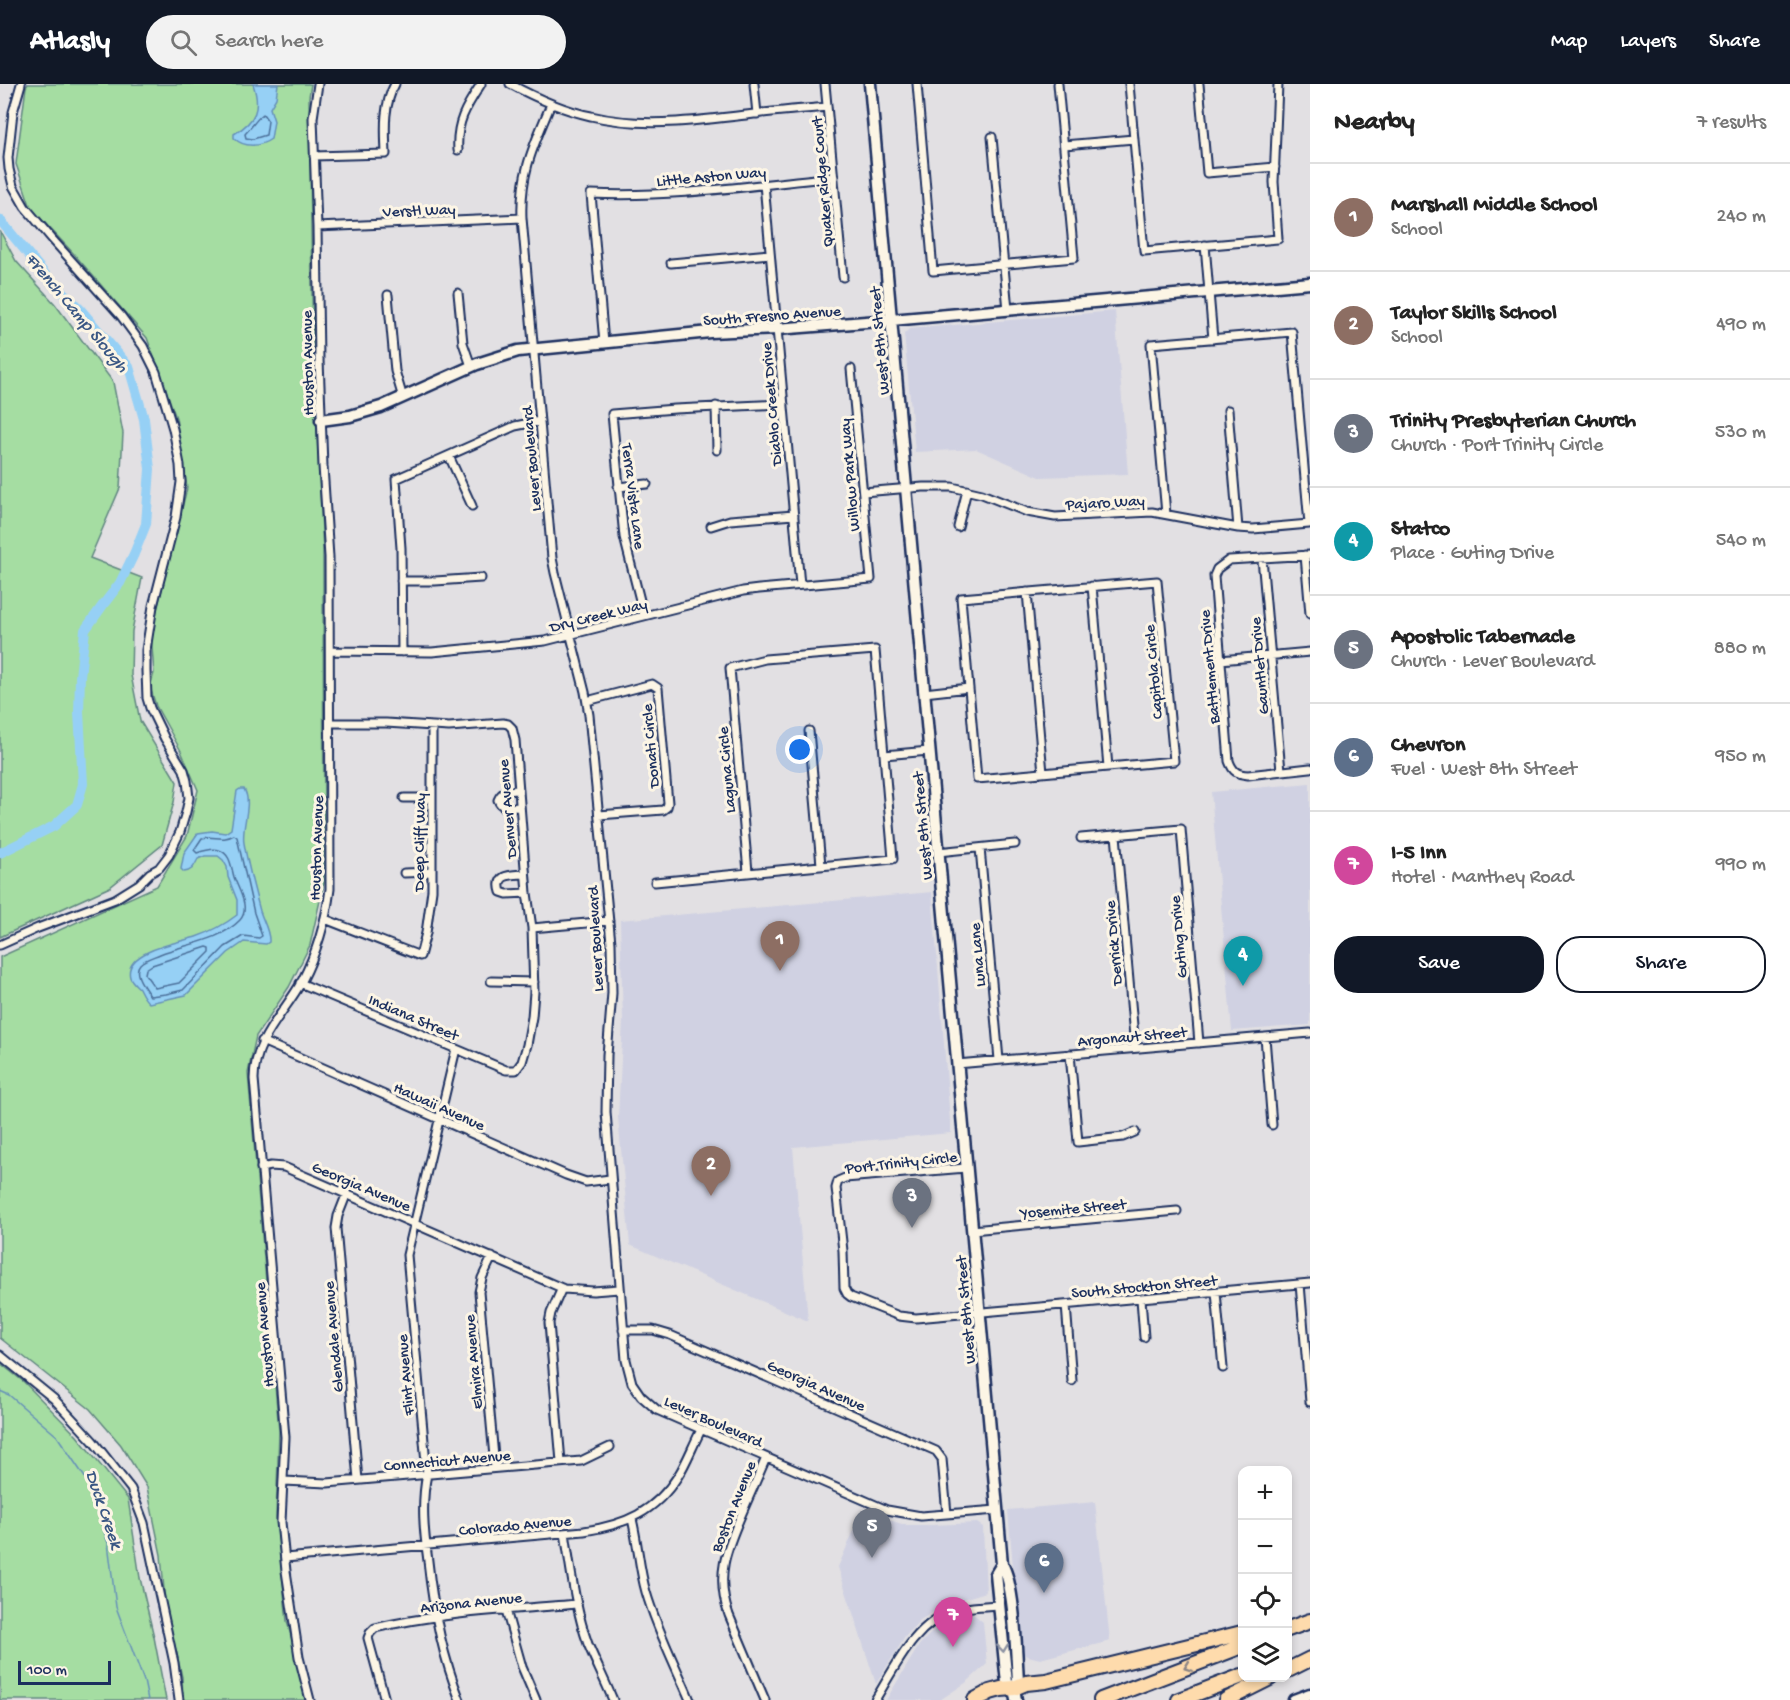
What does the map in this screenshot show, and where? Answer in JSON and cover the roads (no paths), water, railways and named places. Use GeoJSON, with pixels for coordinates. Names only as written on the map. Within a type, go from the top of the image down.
{"type":"FeatureCollection","features":[{"type":"Feature","properties":{"kind":"highway"},"geometry":{"type":"LineString","coordinates":[[1292,1620],[1310,1615]]}},
{"type":"Feature","properties":{"kind":"highway"},"geometry":{"type":"LineString","coordinates":[[1290,1628],[1310,1620]]}},
{"type":"Feature","properties":{"kind":"highway"},"geometry":{"type":"LineString","coordinates":[[975,1700],[1001,1689],[1015,1694],[1026,1683],[1046,1681],[1238,1634]]}},
{"type":"Feature","properties":{"kind":"highway"},"geometry":{"type":"LineString","coordinates":[[1101,1700],[1238,1648]]}},
{"type":"Feature","properties":{"kind":"highway"},"geometry":{"type":"LineString","coordinates":[[1292,1657],[1310,1650]]}},
{"type":"Feature","properties":{"kind":"highway"},"geometry":{"type":"LineString","coordinates":[[1292,1668],[1310,1659]]}},
{"type":"Feature","properties":{"kind":"highway"},"geometry":{"type":"LineString","coordinates":[[1179,1700],[1238,1678]]}},
{"type":"Feature","properties":{"kind":"highway"},"geometry":{"type":"LineString","coordinates":[[1226,1700],[1260,1682]]}},
{"type":"Feature","properties":{"kind":"street"},"geometry":{"type":"LineString","coordinates":[[0,945],[115,899],[139,884],[159,868],[169,855],[180,832],[189,798],[184,770],[165,739],[147,698],[146,650],[153,606],[176,517],[181,482],[173,429],[156,372],[143,346],[121,316],[25,207],[13,186],[9,169],[9,148],[13,112],[21,84]]}},
{"type":"Feature","properties":{"kind":"street","name":"Houston Avenue"},"geometry":{"type":"LineString","coordinates":[[310,1700],[293,1626],[281,1522],[285,1437],[254,1071],[255,1059],[262,1041],[300,983],[316,950],[325,919],[330,889],[329,557],[321,420],[313,118],[318,84]]}},
{"type":"Feature","properties":{"kind":"street"},"geometry":{"type":"LineString","coordinates":[[314,156],[386,154],[385,113],[395,84]]}},
{"type":"Feature","properties":{"kind":"street"},"geometry":{"type":"LineString","coordinates":[[458,150],[460,122],[481,84]]}},
{"type":"Feature","properties":{"kind":"street"},"geometry":{"type":"LineString","coordinates":[[510,84],[551,104],[591,117],[628,122],[710,119],[827,107]]}},
{"type":"Feature","properties":{"kind":"street"},"geometry":{"type":"LineString","coordinates":[[754,84],[757,114]]}},
{"type":"Feature","properties":{"kind":"street","name":"Quaker Ridge Court"},"geometry":{"type":"LineString","coordinates":[[825,84],[843,277]]}},
{"type":"Feature","properties":{"kind":"street","name":"West 8th Street"},"geometry":{"type":"LineString","coordinates":[[870,84],[1002,1564],[1008,1574],[1014,1628],[1018,1681],[1015,1694]]}},
{"type":"Feature","properties":{"kind":"street"},"geometry":{"type":"LineString","coordinates":[[917,84],[933,271],[1074,258],[1058,84]]}},
{"type":"Feature","properties":{"kind":"street"},"geometry":{"type":"LineString","coordinates":[[1129,84],[1144,251],[1278,239],[1275,203],[1278,84]]}},
{"type":"Feature","properties":{"kind":"street"},"geometry":{"type":"LineString","coordinates":[[1199,84],[1207,173],[1275,167]]}},
{"type":"Feature","properties":{"kind":"street","name":"Lever Boulevard"},"geometry":{"type":"LineString","coordinates":[[551,104],[527,164],[522,191],[522,218],[552,558],[587,700],[609,921],[612,974],[606,1112],[627,1369],[639,1394],[657,1410],[887,1510],[921,1516],[997,1510]]}},
{"type":"Feature","properties":{"kind":"street"},"geometry":{"type":"LineString","coordinates":[[992,137],[1008,310]]}},
{"type":"Feature","properties":{"kind":"street"},"geometry":{"type":"LineString","coordinates":[[1064,145],[1134,138]]}},
{"type":"Feature","properties":{"kind":"street","name":"Little Aston Way"},"geometry":{"type":"LineString","coordinates":[[604,343],[591,194],[674,194],[834,177]]}},
{"type":"Feature","properties":{"kind":"street","name":"Diablo Creek Drive"},"geometry":{"type":"LineString","coordinates":[[764,184],[800,585]]}},
{"type":"Feature","properties":{"kind":"street","name":"Verstl Way"},"geometry":{"type":"LineString","coordinates":[[317,227],[522,218]]}},
{"type":"Feature","properties":{"kind":"street"},"geometry":{"type":"LineString","coordinates":[[1204,245],[1213,339]]}},
{"type":"Feature","properties":{"kind":"street"},"geometry":{"type":"LineString","coordinates":[[671,263],[770,254]]}},
{"type":"Feature","properties":{"kind":"street","name":"South Fresno Avenue"},"geometry":{"type":"LineString","coordinates":[[321,420],[366,412],[403,398],[471,366],[504,354],[534,349],[710,332],[891,320],[1310,283]]}},
{"type":"Feature","properties":{"kind":"street"},"geometry":{"type":"LineString","coordinates":[[458,293],[463,343],[471,366]]}},
{"type":"Feature","properties":{"kind":"street"},"geometry":{"type":"LineString","coordinates":[[388,295],[395,371],[403,398]]}},
{"type":"Feature","properties":{"kind":"street"},"geometry":{"type":"LineString","coordinates":[[1167,514],[1151,344],[1292,332],[1309,524]]}},
{"type":"Feature","properties":{"kind":"street","name":"Willow Park Way"},"geometry":{"type":"LineString","coordinates":[[852,369],[870,579]]}},
{"type":"Feature","properties":{"kind":"street"},"geometry":{"type":"LineString","coordinates":[[717,450],[716,406],[784,404]]}},
{"type":"Feature","properties":{"kind":"street","name":"Terra Vista Lane"},"geometry":{"type":"LineString","coordinates":[[644,616],[624,537],[612,414],[716,406]]}},
{"type":"Feature","properties":{"kind":"street"},"geometry":{"type":"LineString","coordinates":[[1228,410],[1238,528]]}},
{"type":"Feature","properties":{"kind":"street"},"geometry":{"type":"LineString","coordinates":[[402,652],[401,548],[396,478],[515,426],[540,420]]}},
{"type":"Feature","properties":{"kind":"street"},"geometry":{"type":"LineString","coordinates":[[449,456],[472,506]]}},
{"type":"Feature","properties":{"kind":"street"},"geometry":{"type":"LineString","coordinates":[[618,487],[647,484]]}},
{"type":"Feature","properties":{"kind":"street","name":"Pajaro Way"},"geometry":{"type":"LineString","coordinates":[[863,492],[937,486],[967,490],[1027,512],[1055,517],[1137,512],[1167,514],[1238,528],[1253,529],[1309,524]]}},
{"type":"Feature","properties":{"kind":"street"},"geometry":{"type":"LineString","coordinates":[[958,527],[967,490]]}},
{"type":"Feature","properties":{"kind":"street"},"geometry":{"type":"LineString","coordinates":[[711,526],[730,520],[794,515]]}},
{"type":"Feature","properties":{"kind":"street"},"geometry":{"type":"LineString","coordinates":[[1262,558],[1308,555],[1310,614]]}},
{"type":"Feature","properties":{"kind":"street","name":"Battlement Drive"},"geometry":{"type":"LineString","coordinates":[[1262,558],[1229,560],[1221,564],[1214,576],[1229,761],[1232,769],[1238,774],[1281,771]]}},
{"type":"Feature","properties":{"kind":"street","name":"Gauntlet Drive"},"geometry":{"type":"LineString","coordinates":[[1262,558],[1281,771]]}},
{"type":"Feature","properties":{"kind":"street"},"geometry":{"type":"LineString","coordinates":[[401,582],[481,578]]}},
{"type":"Feature","properties":{"kind":"street","name":"Dry Creek Way"},"geometry":{"type":"LineString","coordinates":[[330,651],[432,652],[525,644],[570,635],[743,591],[870,579]]}},
{"type":"Feature","properties":{"kind":"street","name":"Capitola Circle"},"geometry":{"type":"LineString","coordinates":[[1157,581],[1174,761],[977,779],[961,598],[1092,586],[1157,581]]}},
{"type":"Feature","properties":{"kind":"street"},"geometry":{"type":"LineString","coordinates":[[1092,586],[1108,767]]}},
{"type":"Feature","properties":{"kind":"street"},"geometry":{"type":"LineString","coordinates":[[1027,592],[1043,773]]}},
{"type":"Feature","properties":{"kind":"street","name":"Laguna Circle"},"geometry":{"type":"LineString","coordinates":[[875,650],[884,755],[893,859],[748,872],[730,668],[765,660],[875,650]]}},
{"type":"Feature","properties":{"kind":"street"},"geometry":{"type":"LineString","coordinates":[[1220,660],[1310,652]]}},
{"type":"Feature","properties":{"kind":"street","name":"Donati Circle"},"geometry":{"type":"LineString","coordinates":[[587,700],[652,684],[658,687],[667,807],[663,810],[599,815]]}},
{"type":"Feature","properties":{"kind":"street"},"geometry":{"type":"LineString","coordinates":[[924,693],[969,688]]}},
{"type":"Feature","properties":{"kind":"street","name":"Denver Avenue"},"geometry":{"type":"LineString","coordinates":[[330,723],[432,726],[499,723],[508,724],[514,733],[526,893],[532,928],[534,982],[532,1017],[524,1053],[518,1068]]}},
{"type":"Feature","properties":{"kind":"street","name":"Deep Cliff Way"},"geometry":{"type":"LineString","coordinates":[[325,919],[420,957],[429,913],[432,872],[432,726]]}},
{"type":"Feature","properties":{"kind":"street"},"geometry":{"type":"LineString","coordinates":[[809,731],[821,865]]}},
{"type":"Feature","properties":{"kind":"street"},"geometry":{"type":"LineString","coordinates":[[884,755],[929,751]]}},
{"type":"Feature","properties":{"kind":"street"},"geometry":{"type":"LineString","coordinates":[[1281,771],[1310,768]]}},
{"type":"Feature","properties":{"kind":"street"},"geometry":{"type":"LineString","coordinates":[[518,790],[505,791],[498,800],[505,808],[520,807]]}},
{"type":"Feature","properties":{"kind":"street"},"geometry":{"type":"LineString","coordinates":[[404,798],[432,798]]}},
{"type":"Feature","properties":{"kind":"street","name":"Guting Drive"},"geometry":{"type":"LineString","coordinates":[[1116,835],[1180,829],[1199,1043]]}},
{"type":"Feature","properties":{"kind":"street"},"geometry":{"type":"LineString","coordinates":[[1081,838],[1116,835]]}},
{"type":"Feature","properties":{"kind":"street","name":"Derrick Drive"},"geometry":{"type":"LineString","coordinates":[[1116,835],[1135,1048]]}},
{"type":"Feature","properties":{"kind":"street"},"geometry":{"type":"LineString","coordinates":[[938,852],[1016,844]]}},
{"type":"Feature","properties":{"kind":"street","name":"Luna Lane"},"geometry":{"type":"LineString","coordinates":[[980,848],[999,1060]]}},
{"type":"Feature","properties":{"kind":"street"},"geometry":{"type":"LineString","coordinates":[[404,873],[432,872]]}},
{"type":"Feature","properties":{"kind":"street"},"geometry":{"type":"LineString","coordinates":[[656,882],[748,872]]}},
{"type":"Feature","properties":{"kind":"street"},"geometry":{"type":"LineString","coordinates":[[525,874],[505,875],[499,885],[501,892],[507,894],[526,893]]}},
{"type":"Feature","properties":{"kind":"street"},"geometry":{"type":"LineString","coordinates":[[532,928],[609,921]]}},
{"type":"Feature","properties":{"kind":"street"},"geometry":{"type":"LineString","coordinates":[[491,981],[534,982]]}},
{"type":"Feature","properties":{"kind":"street","name":"Indiana Street"},"geometry":{"type":"LineString","coordinates":[[300,983],[506,1070],[512,1071],[518,1068]]}},
{"type":"Feature","properties":{"kind":"street","name":"Argonaut Street"},"geometry":{"type":"LineString","coordinates":[[957,1064],[1310,1033]]}},
{"type":"Feature","properties":{"kind":"street"},"geometry":{"type":"LineString","coordinates":[[1264,1037],[1272,1125]]}},
{"type":"Feature","properties":{"kind":"street","name":"Hawaii Avenue"},"geometry":{"type":"LineString","coordinates":[[262,1041],[582,1181],[610,1179]]}},
{"type":"Feature","properties":{"kind":"street","name":"Flint Avenue"},"geometry":{"type":"LineString","coordinates":[[456,1049],[407,1255],[427,1474],[423,1508],[426,1545],[435,1617],[447,1664],[460,1700]]}},
{"type":"Feature","properties":{"kind":"street"},"geometry":{"type":"LineString","coordinates":[[1070,1054],[1078,1142],[1123,1137],[1135,1132]]}},
{"type":"Feature","properties":{"kind":"street","name":"Georgia Avenue"},"geometry":{"type":"LineString","coordinates":[[261,1168],[284,1167],[562,1288],[593,1291],[620,1289]]}},
{"type":"Feature","properties":{"kind":"street","name":"Port Trinity Circle"},"geometry":{"type":"LineString","coordinates":[[966,1168],[845,1178],[838,1181],[836,1188],[844,1288],[851,1297],[906,1317],[923,1318],[979,1313]]}},
{"type":"Feature","properties":{"kind":"street","name":"Glendale Avenue"},"geometry":{"type":"LineString","coordinates":[[347,1193],[336,1228],[358,1480]]}},
{"type":"Feature","properties":{"kind":"street","name":"Yosemite Street"},"geometry":{"type":"LineString","coordinates":[[972,1230],[1177,1211]]}},
{"type":"Feature","properties":{"kind":"street","name":"Elmira Avenue"},"geometry":{"type":"LineString","coordinates":[[492,1257],[479,1288],[495,1468]]}},
{"type":"Feature","properties":{"kind":"street","name":"South Stockton Street"},"geometry":{"type":"LineString","coordinates":[[979,1313],[1310,1283]]}},
{"type":"Feature","properties":{"kind":"street"},"geometry":{"type":"LineString","coordinates":[[1300,1284],[1310,1402]]}},
{"type":"Feature","properties":{"kind":"street"},"geometry":{"type":"LineString","coordinates":[[561,1462],[549,1323],[562,1288]]}},
{"type":"Feature","properties":{"kind":"street"},"geometry":{"type":"LineString","coordinates":[[1216,1292],[1222,1368]]}},
{"type":"Feature","properties":{"kind":"street"},"geometry":{"type":"LineString","coordinates":[[1141,1299],[1144,1337]]}},
{"type":"Feature","properties":{"kind":"street"},"geometry":{"type":"LineString","coordinates":[[1066,1305],[1072,1381]]}},
{"type":"Feature","properties":{"kind":"street","name":"Georgia Avenue"},"geometry":{"type":"LineString","coordinates":[[623,1330],[653,1330],[670,1335],[936,1451],[942,1459],[947,1514]]}},
{"type":"Feature","properties":{"kind":"street"},"geometry":{"type":"LineString","coordinates":[[0,1355],[54,1399],[93,1441],[131,1489],[144,1523],[174,1664],[179,1700]]}},
{"type":"Feature","properties":{"kind":"street","name":"Colorado Avenue"},"geometry":{"type":"LineString","coordinates":[[285,1558],[565,1533],[601,1528],[632,1519],[672,1485],[701,1430]]}},
{"type":"Feature","properties":{"kind":"street","name":"Connecticut Avenue"},"geometry":{"type":"LineString","coordinates":[[284,1481],[327,1483],[584,1460],[610,1447]]}},
{"type":"Feature","properties":{"kind":"street","name":"Boston Avenue"},"geometry":{"type":"LineString","coordinates":[[765,1700],[729,1615],[722,1582],[724,1558],[729,1542],[766,1458]]}},
{"type":"Feature","properties":{"kind":"street"},"geometry":{"type":"LineString","coordinates":[[632,1519],[638,1539],[645,1589],[653,1615],[690,1700]]}},
{"type":"Feature","properties":{"kind":"street"},"geometry":{"type":"LineString","coordinates":[[565,1533],[577,1604],[588,1643],[613,1700]]}},
{"type":"Feature","properties":{"kind":"street","name":"West 8th Street"},"geometry":{"type":"LineString","coordinates":[[1002,1564],[996,1574],[999,1605],[1007,1683],[1015,1694]]}},
{"type":"Feature","properties":{"kind":"street"},"geometry":{"type":"LineString","coordinates":[[999,1605],[1009,1584]]}},
{"type":"Feature","properties":{"kind":"street","name":"Arizona Avenue"},"geometry":{"type":"LineString","coordinates":[[385,1700],[368,1638],[375,1628],[435,1617],[577,1604]]}},
{"type":"Feature","properties":{"kind":"street"},"geometry":{"type":"LineString","coordinates":[[999,1605],[1014,1628]]}},
{"type":"Feature","properties":{"kind":"street"},"geometry":{"type":"LineString","coordinates":[[875,1700],[903,1655],[928,1625],[958,1609],[999,1605]]}},
{"type":"Feature","properties":{"kind":"street"},"geometry":{"type":"LineString","coordinates":[[506,1610],[522,1667],[536,1700]]}},
{"type":"Feature","properties":{"kind":"street"},"geometry":{"type":"LineString","coordinates":[[1294,1700],[1310,1694]]}},
{"type":"Feature","properties":{"kind":"water"},"geometry":{"type":"Polygon","coordinates":[[[253,84],[278,84],[276,98],[270,108],[274,121],[271,139],[262,144],[247,145],[234,138],[234,134],[252,119],[255,113],[256,100],[253,84]]]}},
{"type":"Feature","properties":{"kind":"water"},"geometry":{"type":"Polygon","coordinates":[[[244,789],[247,801],[244,836],[246,852],[269,942],[266,944],[244,942],[228,953],[186,995],[149,1003],[130,977],[130,968],[135,960],[154,949],[207,933],[237,915],[237,900],[223,860],[218,856],[205,856],[198,859],[189,871],[184,872],[181,869],[184,853],[198,833],[212,831],[225,833],[231,829],[237,791],[244,789]]]}},
{"type":"Feature","properties":{"kind":"waterway","name":"French Camp Slough"},"geometry":{"type":"LineString","coordinates":[[0,220],[48,278],[80,309],[129,367],[144,419],[150,469],[146,524],[134,554],[120,583],[85,630],[79,712],[83,784],[77,805],[54,826],[0,853]]}},
{"type":"Feature","properties":{"kind":"waterway","name":"Duck Creek"},"geometry":{"type":"LineString","coordinates":[[0,1391],[9,1395],[57,1436],[86,1479],[108,1543],[116,1607],[144,1681],[148,1700]]}},
{"type":"Feature","properties":{"kind":"place","name":"Marshall Middle School"},"geometry":{"type":"Point","coordinates":[780,971]}},
{"type":"Feature","properties":{"kind":"place","name":"Statco"},"geometry":{"type":"Point","coordinates":[1243,986]}},
{"type":"Feature","properties":{"kind":"place","name":"Taylor Skills School"},"geometry":{"type":"Point","coordinates":[711,1196]}},
{"type":"Feature","properties":{"kind":"place","name":"Trinity Presbyterian Church"},"geometry":{"type":"Point","coordinates":[912,1228]}},
{"type":"Feature","properties":{"kind":"place","name":"Apostolic Tabernacle"},"geometry":{"type":"Point","coordinates":[872,1558]}},
{"type":"Feature","properties":{"kind":"place","name":"Chevron"},"geometry":{"type":"Point","coordinates":[1044,1593]}},
{"type":"Feature","properties":{"kind":"place","name":"I-5 Inn"},"geometry":{"type":"Point","coordinates":[953,1647]}}]}
